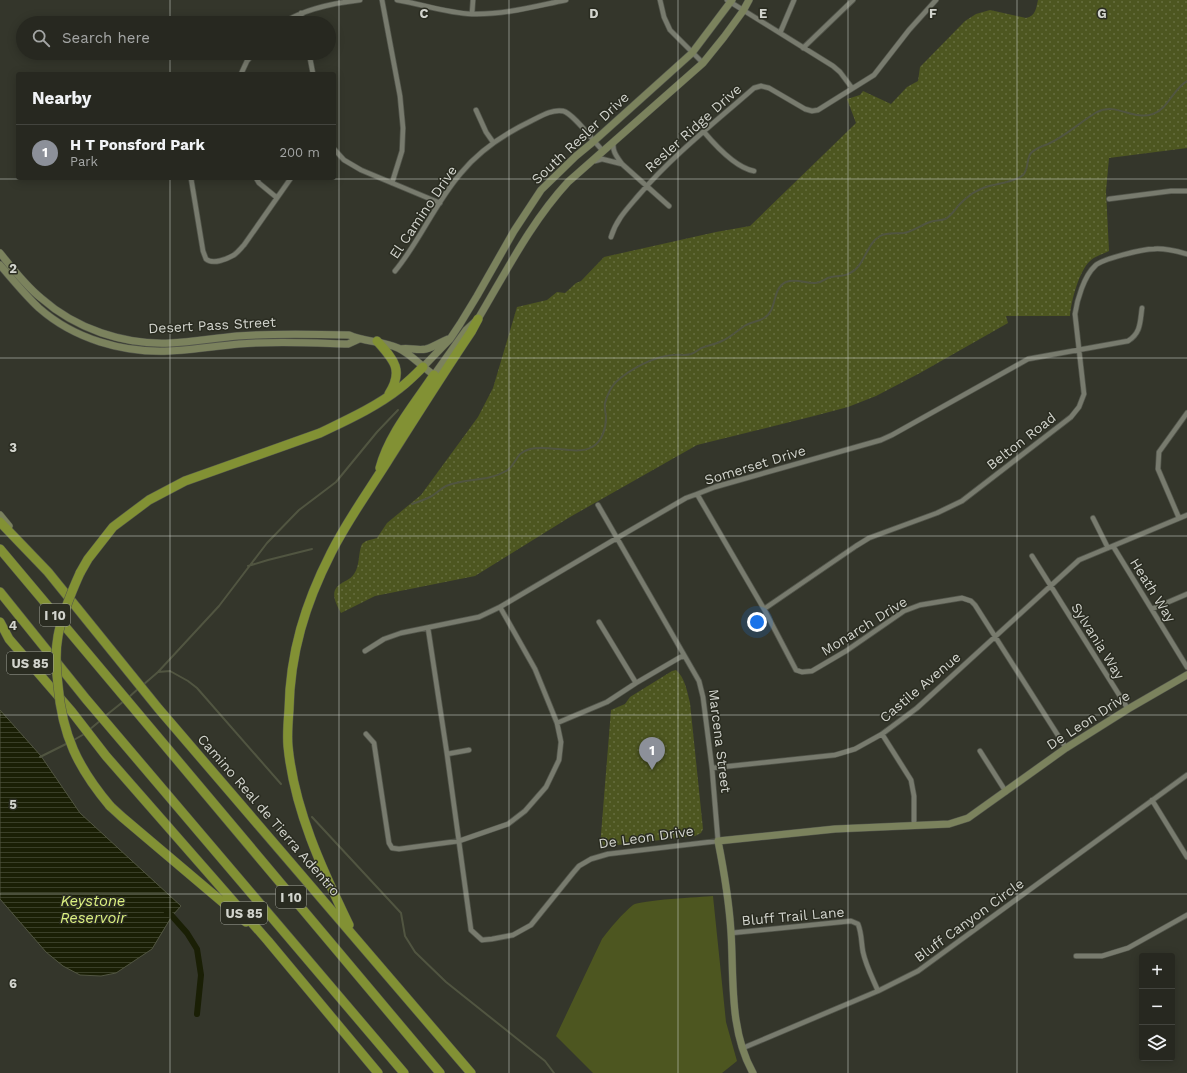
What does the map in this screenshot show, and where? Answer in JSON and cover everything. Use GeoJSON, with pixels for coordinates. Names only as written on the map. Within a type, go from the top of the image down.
{"type":"FeatureCollection","features":[{"type":"Feature","properties":{"kind":"highway"},"geometry":{"type":"LineString","coordinates":[[354,935],[315,850],[299,798],[291,764],[288,745],[289,701],[296,647],[302,622],[312,595],[331,553],[353,514],[478,319]]}},
{"type":"Feature","properties":{"kind":"highway"},"geometry":{"type":"LineString","coordinates":[[377,342],[391,357],[396,367],[397,375],[395,385],[387,397]]}},
{"type":"Feature","properties":{"kind":"highway"},"geometry":{"type":"LineString","coordinates":[[268,941],[110,806],[87,775],[72,749],[63,719],[58,692],[56,666],[58,637],[64,613],[80,572],[88,559],[113,527],[140,506],[162,492],[185,482],[320,433],[358,415],[400,388],[423,367]]}},
{"type":"Feature","properties":{"kind":"highway"},"geometry":{"type":"LineString","coordinates":[[378,477],[384,454],[394,435],[434,375]]}},
{"type":"Feature","properties":{"kind":"highway","name":"Camino Real de Tierra Adentro"},"geometry":{"type":"LineString","coordinates":[[0,522],[48,572],[158,708],[471,1073]]}},
{"type":"Feature","properties":{"kind":"highway","name":"I 10"},"geometry":{"type":"LineString","coordinates":[[0,549],[440,1073]]}},
{"type":"Feature","properties":{"kind":"highway","name":"I 10"},"geometry":{"type":"LineString","coordinates":[[0,592],[86,700],[404,1073]]}},
{"type":"Feature","properties":{"kind":"highway","name":"US 85"},"geometry":{"type":"LineString","coordinates":[[0,622],[9,638],[72,712],[106,756],[268,941],[378,1073]]}},
{"type":"Feature","properties":{"kind":"street"},"geometry":{"type":"LineString","coordinates":[[296,16],[320,8],[360,0]]}},
{"type":"Feature","properties":{"kind":"street"},"geometry":{"type":"LineString","coordinates":[[382,0],[400,96],[403,128],[402,151],[392,183]]}},
{"type":"Feature","properties":{"kind":"street"},"geometry":{"type":"LineString","coordinates":[[397,0],[440,10],[472,14],[504,12],[566,0]]}},
{"type":"Feature","properties":{"kind":"street"},"geometry":{"type":"LineString","coordinates":[[472,14],[473,0]]}},
{"type":"Feature","properties":{"kind":"street"},"geometry":{"type":"LineString","coordinates":[[660,0],[664,17],[670,30],[702,62]]}},
{"type":"Feature","properties":{"kind":"street","name":"South Resler Drive"},"geometry":{"type":"LineString","coordinates":[[434,375],[466,330],[478,319],[534,224],[551,200],[568,182],[702,62],[743,11],[749,0]]}},
{"type":"Feature","properties":{"kind":"street"},"geometry":{"type":"LineString","coordinates":[[780,33],[794,0]]}},
{"type":"Feature","properties":{"kind":"street"},"geometry":{"type":"LineString","coordinates":[[803,48],[853,0]]}},
{"type":"Feature","properties":{"kind":"street"},"geometry":{"type":"LineString","coordinates":[[730,1],[743,11],[833,66],[840,72],[852,88],[874,75],[909,30],[936,0]]}},
{"type":"Feature","properties":{"kind":"street","name":"South Resler Drive"},"geometry":{"type":"LineString","coordinates":[[423,367],[450,338],[477,296],[531,204],[558,172],[692,53],[730,1]]}},
{"type":"Feature","properties":{"kind":"street"},"geometry":{"type":"LineString","coordinates":[[242,72],[248,60]]}},
{"type":"Feature","properties":{"kind":"street"},"geometry":{"type":"LineString","coordinates":[[311,60],[313,72]]}},
{"type":"Feature","properties":{"kind":"street","name":"Resler Ridge Drive"},"geometry":{"type":"LineString","coordinates":[[611,237],[618,220],[647,186],[673,159],[754,88],[761,86],[769,88],[805,109],[812,111],[818,110],[852,88]]}},
{"type":"Feature","properties":{"kind":"street"},"geometry":{"type":"LineString","coordinates":[[476,110],[486,132],[493,142]]}},
{"type":"Feature","properties":{"kind":"street","name":"El Camino Drive"},"geometry":{"type":"LineString","coordinates":[[395,271],[405,259],[460,174],[493,142],[516,128],[549,112],[563,111],[572,116],[603,152]]}},
{"type":"Feature","properties":{"kind":"street"},"geometry":{"type":"LineString","coordinates":[[704,132],[722,152],[743,167],[754,171]]}},
{"type":"Feature","properties":{"kind":"street"},"geometry":{"type":"LineString","coordinates":[[614,141],[613,149],[616,157],[669,206]]}},
{"type":"Feature","properties":{"kind":"street"},"geometry":{"type":"LineString","coordinates":[[336,151],[350,164],[361,170],[440,203]]}},
{"type":"Feature","properties":{"kind":"street"},"geometry":{"type":"LineString","coordinates":[[590,163],[602,159],[622,164]]}},
{"type":"Feature","properties":{"kind":"street"},"geometry":{"type":"LineString","coordinates":[[191,180],[203,251],[206,260],[210,262],[225,259],[234,255],[244,245],[276,197],[289,180]]}},
{"type":"Feature","properties":{"kind":"street"},"geometry":{"type":"LineString","coordinates":[[257,180],[276,197]]}},
{"type":"Feature","properties":{"kind":"street"},"geometry":{"type":"LineString","coordinates":[[1109,199],[1171,191],[1187,191]]}},
{"type":"Feature","properties":{"kind":"street","name":"Belton Road"},"geometry":{"type":"LineString","coordinates":[[764,609],[869,538],[937,513],[962,501],[1071,417],[1079,407],[1084,394],[1075,314],[1076,306],[1091,270],[1096,264],[1104,260],[1152,249],[1164,249],[1187,254]]}},
{"type":"Feature","properties":{"kind":"street","name":"Desert Pass Street"},"geometry":{"type":"LineString","coordinates":[[0,253],[25,283],[54,309],[70,320],[112,336],[132,341],[170,343],[237,336],[276,334],[349,335],[359,339],[377,342],[400,349],[434,375]]}},
{"type":"Feature","properties":{"kind":"street","name":"Desert Pass Street"},"geometry":{"type":"LineString","coordinates":[[0,265],[25,295],[49,316],[69,329],[89,338],[131,350],[170,351],[272,342],[348,344],[359,339]]}},
{"type":"Feature","properties":{"kind":"street","name":"Somerset Drive"},"geometry":{"type":"LineString","coordinates":[[365,651],[389,637],[401,633],[473,619],[500,607],[686,498],[715,487],[881,440],[1028,359],[1128,341],[1135,336],[1140,328],[1142,308]]}},
{"type":"Feature","properties":{"kind":"street"},"geometry":{"type":"LineString","coordinates":[[49,316],[54,309]]}},
{"type":"Feature","properties":{"kind":"street"},"geometry":{"type":"LineString","coordinates":[[237,336],[238,344]]}},
{"type":"Feature","properties":{"kind":"street"},"geometry":{"type":"LineString","coordinates":[[400,349],[407,348],[420,350],[429,348],[450,338]]}},
{"type":"Feature","properties":{"kind":"street"},"geometry":{"type":"LineString","coordinates":[[1179,518],[1158,469],[1159,452],[1187,413]]}},
{"type":"Feature","properties":{"kind":"street","name":"Monarch Drive"},"geometry":{"type":"LineString","coordinates":[[697,494],[764,609],[792,665],[796,670],[802,672],[812,671],[839,655],[904,611],[920,605],[962,598],[971,601],[975,605],[1066,748]]}},
{"type":"Feature","properties":{"kind":"street","name":"Marcena Street"},"geometry":{"type":"LineString","coordinates":[[598,506],[699,681],[703,697],[712,768],[718,841],[725,878],[731,933],[733,993],[737,1023],[743,1048],[753,1073]]}},
{"type":"Feature","properties":{"kind":"street","name":"Castile Avenue"},"geometry":{"type":"LineString","coordinates":[[712,768],[835,755],[855,749],[882,734],[917,708],[1079,560],[1187,514]]}},
{"type":"Feature","properties":{"kind":"street"},"geometry":{"type":"LineString","coordinates":[[0,515],[48,572]]}},
{"type":"Feature","properties":{"kind":"street"},"geometry":{"type":"LineString","coordinates":[[1093,518],[1110,547]]}},
{"type":"Feature","properties":{"kind":"street","name":"Heath Way"},"geometry":{"type":"LineString","coordinates":[[1110,547],[1152,609],[1187,666]]}},
{"type":"Feature","properties":{"kind":"street","name":"Sylvania Way"},"geometry":{"type":"LineString","coordinates":[[1032,556],[1128,709]]}},
{"type":"Feature","properties":{"kind":"street"},"geometry":{"type":"LineString","coordinates":[[1152,609],[1187,594]]}},
{"type":"Feature","properties":{"kind":"street"},"geometry":{"type":"LineString","coordinates":[[366,734],[374,743],[388,843],[392,848],[399,849],[459,841],[508,824],[525,812],[546,787],[559,760],[561,742],[557,723],[535,669],[500,607]]}},
{"type":"Feature","properties":{"kind":"street"},"geometry":{"type":"LineString","coordinates":[[599,622],[636,683]]}},
{"type":"Feature","properties":{"kind":"street"},"geometry":{"type":"LineString","coordinates":[[0,628],[9,638]]}},
{"type":"Feature","properties":{"kind":"street","name":"De Leon Drive"},"geometry":{"type":"LineString","coordinates":[[428,628],[471,930],[482,940],[513,935],[531,925],[573,872],[591,859],[608,854],[835,829],[914,826],[960,822],[1006,792],[1066,748],[1128,709],[1187,676]]}},
{"type":"Feature","properties":{"kind":"street"},"geometry":{"type":"LineString","coordinates":[[557,723],[607,702],[684,655]]}},
{"type":"Feature","properties":{"kind":"street"},"geometry":{"type":"LineString","coordinates":[[882,734],[911,780],[914,796],[914,826]]}},
{"type":"Feature","properties":{"kind":"street"},"geometry":{"type":"LineString","coordinates":[[447,754],[469,750]]}},
{"type":"Feature","properties":{"kind":"street"},"geometry":{"type":"LineString","coordinates":[[980,751],[1006,792]]}},
{"type":"Feature","properties":{"kind":"street","name":"Bluff Canyon Circle"},"geometry":{"type":"LineString","coordinates":[[743,1048],[878,991],[918,971],[1187,775]]}},
{"type":"Feature","properties":{"kind":"street"},"geometry":{"type":"LineString","coordinates":[[1152,800],[1187,857]]}},
{"type":"Feature","properties":{"kind":"street"},"geometry":{"type":"LineString","coordinates":[[1076,956],[1102,956],[1128,948],[1187,915]]}},
{"type":"Feature","properties":{"kind":"street","name":"Bluff Trail Lane"},"geometry":{"type":"LineString","coordinates":[[731,933],[851,921],[858,924],[861,933],[863,950],[878,991]]}},
{"type":"Feature","properties":{"kind":"green space"},"geometry":{"type":"Polygon","coordinates":[[[1038,0],[1187,0],[1187,148],[1109,158],[1106,191],[1109,251],[1090,261],[1082,272],[1076,287],[1070,316],[1006,316],[1008,323],[876,396],[848,407],[697,445],[570,517],[475,576],[375,596],[341,613],[334,595],[336,588],[351,578],[356,571],[362,544],[366,541],[377,538],[387,523],[421,495],[478,417],[493,388],[517,307],[547,300],[557,292],[565,293],[576,283],[581,281],[604,257],[750,226],[856,123],[847,99],[860,95],[863,91],[891,104],[907,87],[918,81],[920,67],[965,21],[976,14],[990,10],[1026,18],[1034,14],[1038,0]]]}},
{"type":"Feature","properties":{"kind":"green space"},"geometry":{"type":"Polygon","coordinates":[[[676,670],[684,681],[690,703],[703,829],[701,833],[695,836],[600,847],[611,710],[625,704],[630,697],[676,670]]]}},
{"type":"Feature","properties":{"kind":"green space"},"geometry":{"type":"Polygon","coordinates":[[[713,896],[726,1022],[737,1061],[722,1073],[593,1073],[556,1036],[602,939],[625,912],[633,905],[638,903],[713,896]]]}},
{"type":"Feature","properties":{"kind":"water","name":"Keystone Reservoir"},"geometry":{"type":"Polygon","coordinates":[[[0,710],[41,756],[80,813],[181,906],[172,916],[152,949],[116,973],[101,976],[80,975],[63,966],[46,952],[0,899],[0,710]]]}},
{"type":"Feature","properties":{"kind":"waterway"},"geometry":{"type":"LineString","coordinates":[[412,504],[430,497],[446,486],[492,477],[506,471],[512,466],[521,453],[530,449],[545,448],[579,450],[592,447],[601,438],[604,430],[606,418],[605,403],[611,389],[616,382],[635,368],[657,358],[674,355],[687,355],[718,343],[746,325],[764,318],[771,310],[778,289],[786,282],[797,281],[817,283],[834,276],[848,274],[855,270],[872,244],[880,236],[908,232],[930,222],[945,219],[950,216],[960,204],[973,193],[984,187],[1019,178],[1025,173],[1029,155],[1033,151],[1061,137],[1097,112],[1111,109],[1146,116],[1153,114],[1163,108],[1178,89],[1187,81]]}},
{"type":"Feature","properties":{"kind":"waterway"},"geometry":{"type":"LineString","coordinates":[[143,685],[158,672],[219,606],[267,543],[299,510],[336,482],[377,432],[398,410]]}},
{"type":"Feature","properties":{"kind":"waterway"},"geometry":{"type":"LineString","coordinates":[[248,566],[312,549]]}},
{"type":"Feature","properties":{"kind":"waterway"},"geometry":{"type":"LineString","coordinates":[[158,672],[170,671],[197,688],[281,784]]}},
{"type":"Feature","properties":{"kind":"waterway"},"geometry":{"type":"LineString","coordinates":[[129,697],[139,688]]}},
{"type":"Feature","properties":{"kind":"waterway"},"geometry":{"type":"LineString","coordinates":[[104,717],[124,701]]}},
{"type":"Feature","properties":{"kind":"waterway"},"geometry":{"type":"LineString","coordinates":[[89,730],[101,720]]}},
{"type":"Feature","properties":{"kind":"waterway"},"geometry":{"type":"LineString","coordinates":[[72,741],[86,733]]}},
{"type":"Feature","properties":{"kind":"waterway"},"geometry":{"type":"LineString","coordinates":[[40,757],[68,743]]}},
{"type":"Feature","properties":{"kind":"waterway"},"geometry":{"type":"LineString","coordinates":[[312,817],[401,913],[405,936],[415,952],[446,982],[545,1061],[554,1073]]}},
{"type":"Feature","properties":{"kind":"waterway"},"geometry":{"type":"LineString","coordinates":[[167,912],[187,933],[197,949],[201,975],[197,1014]]}},
{"type":"Feature","properties":{"kind":"place","name":"H T Ponsford Park"},"geometry":{"type":"Point","coordinates":[652,770]}}]}
